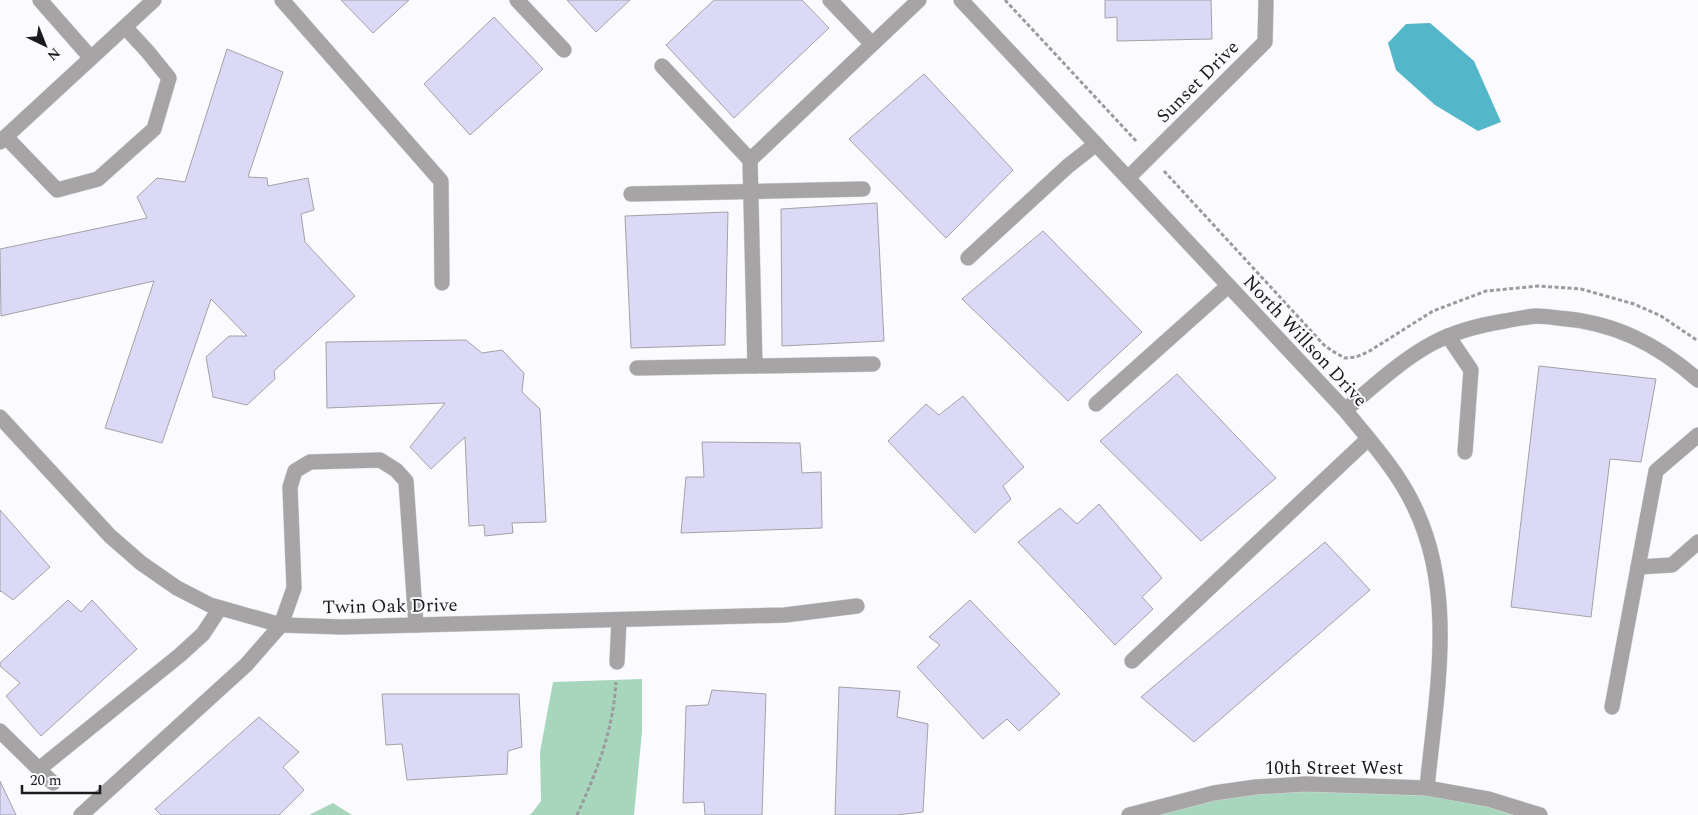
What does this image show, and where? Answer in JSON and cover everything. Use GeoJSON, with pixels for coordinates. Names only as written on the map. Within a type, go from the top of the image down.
{"type":"FeatureCollection","features":[{"type":"Feature","properties":{"kind":"street"},"geometry":{"type":"LineString","coordinates":[[40,0],[91,58]]}},
{"type":"Feature","properties":{"kind":"street"},"geometry":{"type":"LineString","coordinates":[[125,27],[169,78],[154,130],[98,179],[57,190],[3,140],[154,0]]}},
{"type":"Feature","properties":{"kind":"street"},"geometry":{"type":"LineString","coordinates":[[282,0],[441,181],[442,283]]}},
{"type":"Feature","properties":{"kind":"street"},"geometry":{"type":"LineString","coordinates":[[517,0],[564,50]]}},
{"type":"Feature","properties":{"kind":"street"},"geometry":{"type":"LineString","coordinates":[[830,0],[872,44]]}},
{"type":"Feature","properties":{"kind":"street"},"geometry":{"type":"LineString","coordinates":[[750,160],[919,0]]}},
{"type":"Feature","properties":{"kind":"street","name":"North Willson Drive"},"geometry":{"type":"LineString","coordinates":[[961,0],[1345,410],[1393,470],[1414,505],[1430,544],[1439,592],[1441,650],[1427,788]]}},
{"type":"Feature","properties":{"kind":"street","name":"Sunset Drive"},"geometry":{"type":"LineString","coordinates":[[1128,178],[1265,42],[1266,0]]}},
{"type":"Feature","properties":{"kind":"street"},"geometry":{"type":"LineString","coordinates":[[662,66],[750,160],[755,366]]}},
{"type":"Feature","properties":{"kind":"street"},"geometry":{"type":"LineString","coordinates":[[968,258],[1068,166],[1096,144]]}},
{"type":"Feature","properties":{"kind":"street"},"geometry":{"type":"LineString","coordinates":[[631,194],[863,189]]}},
{"type":"Feature","properties":{"kind":"street"},"geometry":{"type":"LineString","coordinates":[[1096,404],[1228,286]]}},
{"type":"Feature","properties":{"kind":"street"},"geometry":{"type":"LineString","coordinates":[[1345,410],[1398,366],[1448,336],[1462,330],[1536,316],[1575,319],[1612,327],[1650,344],[1680,364],[1698,380]]}},
{"type":"Feature","properties":{"kind":"street"},"geometry":{"type":"LineString","coordinates":[[1448,336],[1471,370],[1465,452]]}},
{"type":"Feature","properties":{"kind":"street"},"geometry":{"type":"LineString","coordinates":[[637,368],[873,364]]}},
{"type":"Feature","properties":{"kind":"street","name":"Twin Oak Drive"},"geometry":{"type":"LineString","coordinates":[[0,417],[110,536],[141,563],[177,588],[210,605],[281,625],[342,627],[785,615],[857,606]]}},
{"type":"Feature","properties":{"kind":"street"},"geometry":{"type":"LineString","coordinates":[[1612,707],[1656,471],[1698,435]]}},
{"type":"Feature","properties":{"kind":"street"},"geometry":{"type":"LineString","coordinates":[[1132,661],[1368,438]]}},
{"type":"Feature","properties":{"kind":"street"},"geometry":{"type":"LineString","coordinates":[[81,815],[246,665],[281,625],[294,588],[290,488],[295,471],[310,462],[380,460],[396,470],[406,481],[416,625]]}},
{"type":"Feature","properties":{"kind":"street"},"geometry":{"type":"LineString","coordinates":[[1638,567],[1672,565],[1698,542]]}},
{"type":"Feature","properties":{"kind":"street"},"geometry":{"type":"LineString","coordinates":[[39,769],[180,655],[203,634],[220,608]]}},
{"type":"Feature","properties":{"kind":"street"},"geometry":{"type":"LineString","coordinates":[[617,662],[619,620]]}},
{"type":"Feature","properties":{"kind":"street"},"geometry":{"type":"LineString","coordinates":[[0,731],[53,782]]}},
{"type":"Feature","properties":{"kind":"street","name":"10th Street West"},"geometry":{"type":"LineString","coordinates":[[1128,815],[1214,793],[1256,787],[1306,784],[1427,788],[1488,799],[1540,815]]}},
{"type":"Feature","properties":{"kind":"path"},"geometry":{"type":"LineString","coordinates":[[1005,0],[1324,345],[1345,358],[1356,357],[1368,352],[1433,311],[1486,291],[1539,286],[1581,289],[1634,304],[1660,316],[1698,341]]}},
{"type":"Feature","properties":{"kind":"path"},"geometry":{"type":"LineString","coordinates":[[577,815],[593,779],[609,732],[615,699],[617,662]]}},
{"type":"Feature","properties":{"kind":"green space"},"geometry":{"type":"Polygon","coordinates":[[[642,679],[642,732],[634,815],[529,815],[541,801],[540,752],[553,682],[642,679]]]}},
{"type":"Feature","properties":{"kind":"green space"},"geometry":{"type":"Polygon","coordinates":[[[1427,788],[1530,815],[1139,815],[1229,791],[1427,788]]]}},
{"type":"Feature","properties":{"kind":"green space"},"geometry":{"type":"Polygon","coordinates":[[[333,803],[352,815],[309,815],[333,803]]]}},
{"type":"Feature","properties":{"kind":"water"},"geometry":{"type":"Polygon","coordinates":[[[1430,23],[1474,61],[1501,122],[1478,131],[1435,105],[1396,70],[1388,43],[1406,24],[1430,23]]]}},
{"type":"Feature","properties":{"kind":"building"},"geometry":{"type":"Polygon","coordinates":[[[341,0],[409,0],[373,33],[341,0]]]}},
{"type":"Feature","properties":{"kind":"building"},"geometry":{"type":"Polygon","coordinates":[[[567,0],[630,0],[596,32],[567,0]]]}},
{"type":"Feature","properties":{"kind":"building"},"geometry":{"type":"Polygon","coordinates":[[[714,0],[802,0],[829,28],[734,118],[666,45],[714,0]]]}},
{"type":"Feature","properties":{"kind":"building"},"geometry":{"type":"Polygon","coordinates":[[[1105,0],[1211,0],[1212,39],[1117,41],[1117,17],[1105,18],[1105,0]]]}},
{"type":"Feature","properties":{"kind":"building"},"geometry":{"type":"Polygon","coordinates":[[[494,17],[543,69],[470,135],[424,84],[494,17]]]}},
{"type":"Feature","properties":{"kind":"building"},"geometry":{"type":"Polygon","coordinates":[[[227,49],[283,72],[248,177],[267,178],[268,186],[308,178],[314,210],[301,214],[305,242],[355,296],[274,371],[275,379],[247,405],[213,397],[206,357],[229,336],[247,336],[211,299],[162,443],[105,428],[154,281],[1,316],[0,249],[147,218],[137,197],[157,178],[185,182],[227,49]]]}},
{"type":"Feature","properties":{"kind":"building"},"geometry":{"type":"Polygon","coordinates":[[[924,74],[1013,170],[946,238],[849,139],[924,74]]]}},
{"type":"Feature","properties":{"kind":"building"},"geometry":{"type":"Polygon","coordinates":[[[877,203],[884,341],[782,346],[781,209],[877,203]]]}},
{"type":"Feature","properties":{"kind":"building"},"geometry":{"type":"Polygon","coordinates":[[[728,212],[725,345],[631,348],[625,216],[728,212]]]}},
{"type":"Feature","properties":{"kind":"building"},"geometry":{"type":"Polygon","coordinates":[[[1043,231],[1142,332],[1068,401],[962,299],[1043,231]]]}},
{"type":"Feature","properties":{"kind":"building"},"geometry":{"type":"Polygon","coordinates":[[[466,340],[482,353],[502,350],[524,373],[522,392],[540,409],[546,522],[512,523],[513,533],[485,536],[484,525],[469,526],[465,437],[431,469],[410,447],[445,403],[327,408],[326,342],[466,340]]]}},
{"type":"Feature","properties":{"kind":"building"},"geometry":{"type":"Polygon","coordinates":[[[1539,366],[1656,379],[1641,462],[1610,459],[1591,617],[1511,607],[1539,366]]]}},
{"type":"Feature","properties":{"kind":"building"},"geometry":{"type":"Polygon","coordinates":[[[1177,374],[1276,478],[1201,541],[1100,441],[1177,374]]]}},
{"type":"Feature","properties":{"kind":"building"},"geometry":{"type":"Polygon","coordinates":[[[963,396],[1024,467],[1003,486],[1011,499],[975,533],[888,441],[926,404],[939,415],[963,396]]]}},
{"type":"Feature","properties":{"kind":"building"},"geometry":{"type":"Polygon","coordinates":[[[702,442],[800,443],[802,473],[821,472],[822,528],[681,533],[686,477],[704,477],[702,442]]]}},
{"type":"Feature","properties":{"kind":"building"},"geometry":{"type":"Polygon","coordinates":[[[1099,504],[1162,578],[1142,597],[1153,609],[1115,645],[1018,542],[1060,508],[1077,524],[1099,504]]]}},
{"type":"Feature","properties":{"kind":"building"},"geometry":{"type":"Polygon","coordinates":[[[0,510],[50,567],[13,600],[0,592],[0,510]]]}},
{"type":"Feature","properties":{"kind":"building"},"geometry":{"type":"Polygon","coordinates":[[[1325,542],[1370,590],[1194,742],[1141,697],[1325,542]]]}},
{"type":"Feature","properties":{"kind":"building"},"geometry":{"type":"Polygon","coordinates":[[[68,600],[81,612],[92,600],[137,649],[41,736],[6,696],[20,683],[0,666],[0,663],[68,600]]]}},
{"type":"Feature","properties":{"kind":"building"},"geometry":{"type":"Polygon","coordinates":[[[970,600],[1060,694],[1019,731],[1007,719],[983,739],[917,667],[940,645],[929,637],[970,600]]]}},
{"type":"Feature","properties":{"kind":"building"},"geometry":{"type":"Polygon","coordinates":[[[839,687],[900,691],[897,717],[928,724],[923,812],[896,815],[835,815],[839,687]]]}},
{"type":"Feature","properties":{"kind":"building"},"geometry":{"type":"Polygon","coordinates":[[[712,690],[766,694],[762,815],[705,815],[704,802],[683,803],[686,706],[708,705],[712,690]]]}},
{"type":"Feature","properties":{"kind":"building"},"geometry":{"type":"Polygon","coordinates":[[[382,694],[519,694],[522,747],[508,751],[507,774],[407,780],[402,744],[386,745],[382,694]]]}},
{"type":"Feature","properties":{"kind":"building"},"geometry":{"type":"Polygon","coordinates":[[[259,717],[299,752],[283,767],[304,790],[279,815],[161,815],[155,809],[259,717]]]}},
{"type":"Feature","properties":{"kind":"building"},"geometry":{"type":"Polygon","coordinates":[[[0,781],[16,815],[0,815],[0,781]]]}}]}
